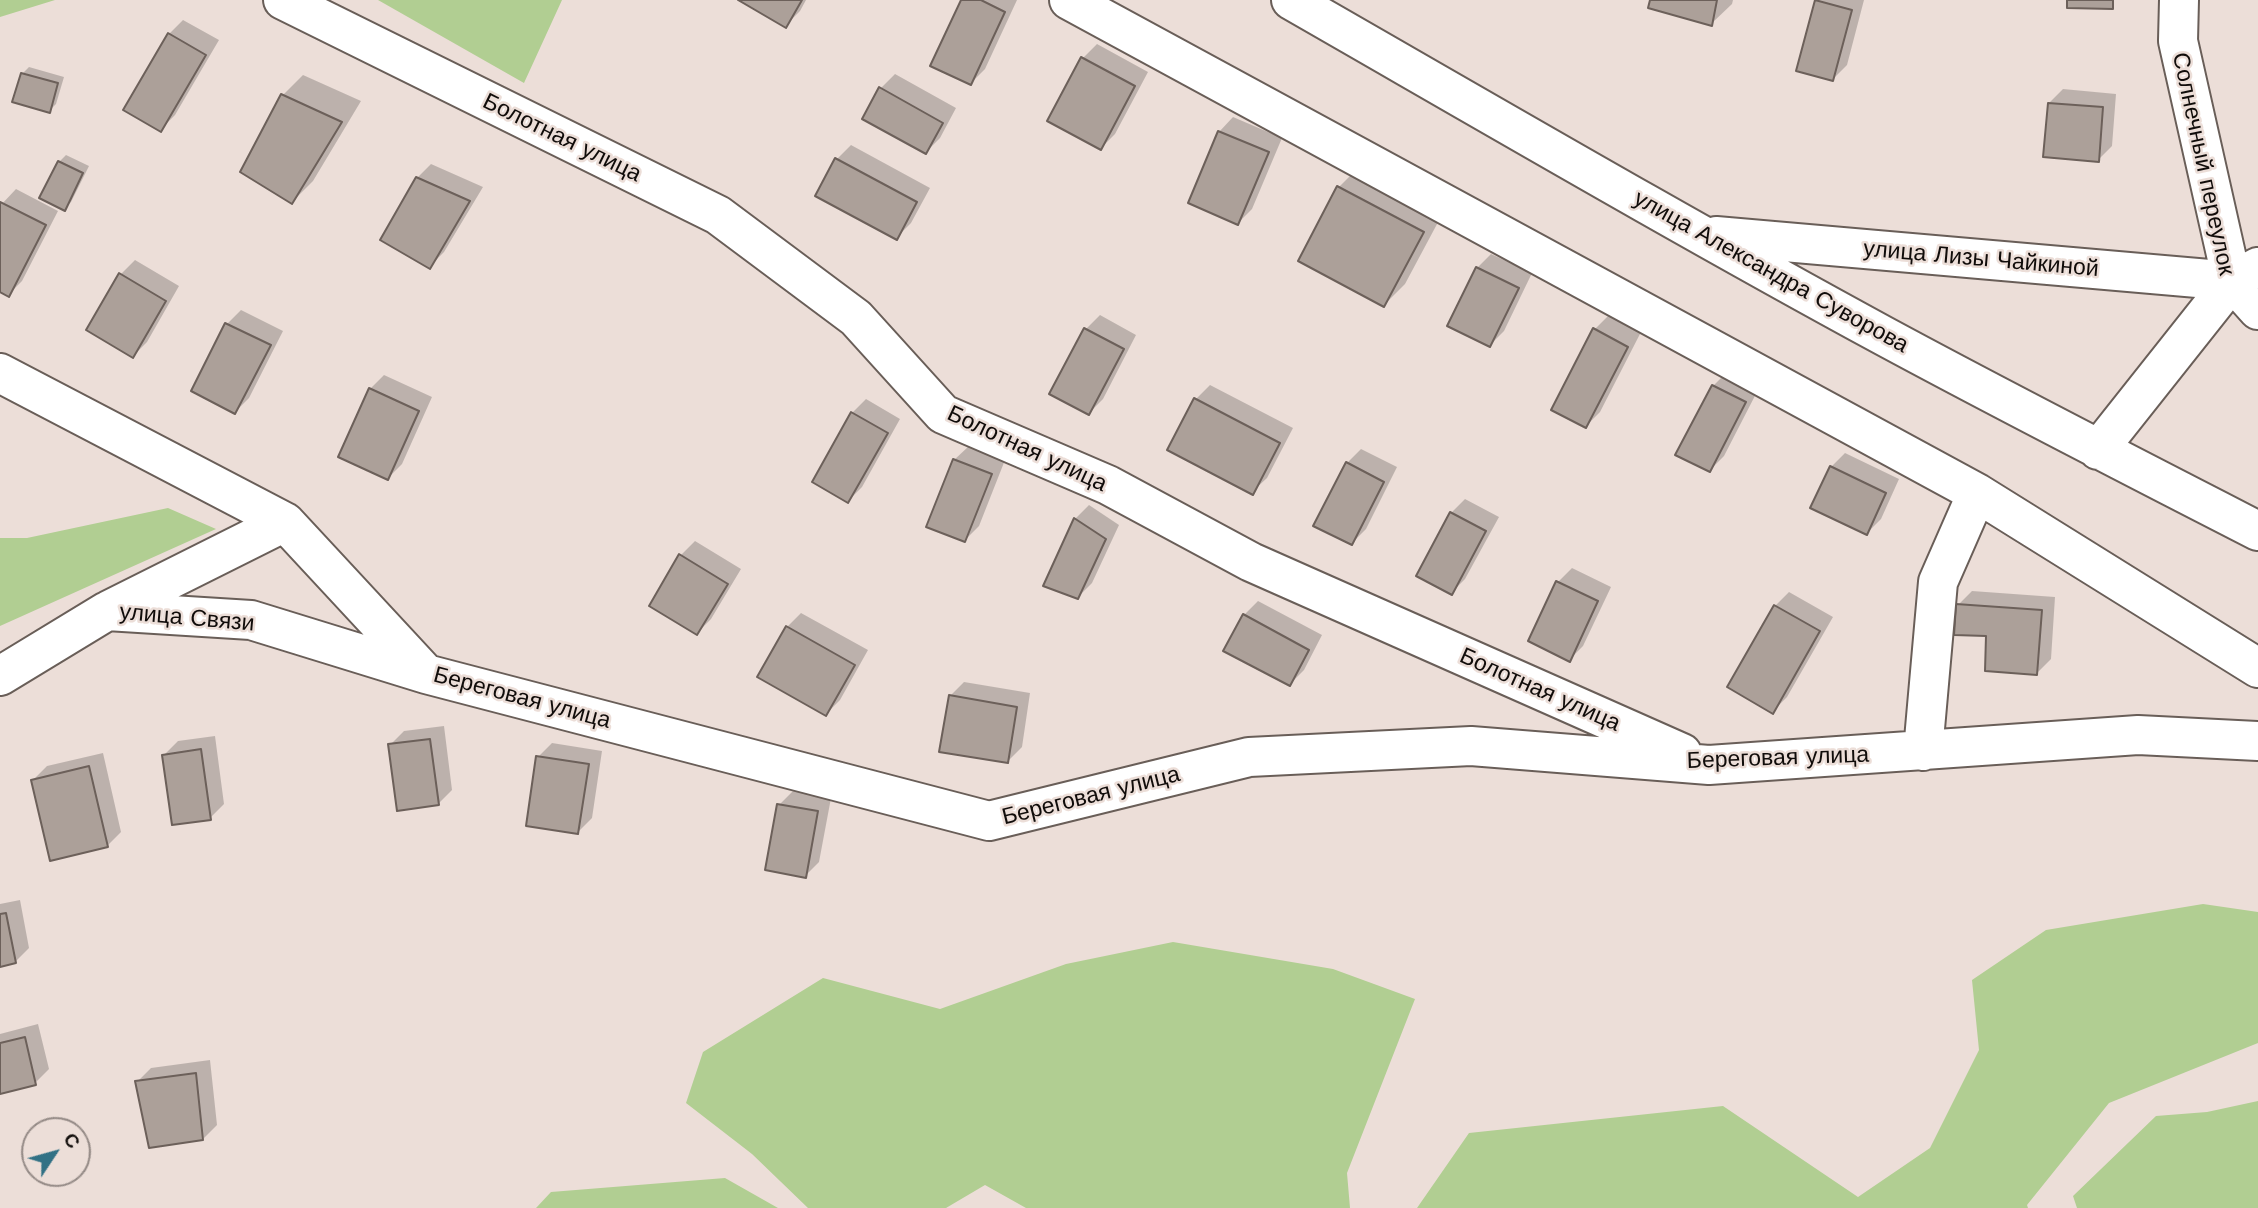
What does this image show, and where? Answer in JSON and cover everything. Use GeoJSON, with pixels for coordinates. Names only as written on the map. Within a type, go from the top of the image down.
{"type":"FeatureCollection","features":[{"type":"Feature","properties":{"kind":"street","name":"Болотная улица"},"geometry":{"type":"LineString","coordinates":[[283,0],[718,215],[856,318],[943,414],[1108,485],[1251,562],[1709,765]]}},
{"type":"Feature","properties":{"kind":"street"},"geometry":{"type":"LineString","coordinates":[[1069,0],[1977,493],[2258,668]]}},
{"type":"Feature","properties":{"kind":"street","name":"улица Александра Суворова"},"geometry":{"type":"LineString","coordinates":[[1291,0],[1884,336],[2098,450],[2258,531]]}},
{"type":"Feature","properties":{"kind":"street","name":"Солнечный переулок"},"geometry":{"type":"LineString","coordinates":[[2098,450],[2245,274],[2178,41],[2179,0]]}},
{"type":"Feature","properties":{"kind":"street","name":"улица Лизы Чайкиной"},"geometry":{"type":"LineString","coordinates":[[1701,234],[2245,274]]}},
{"type":"Feature","properties":{"kind":"street"},"geometry":{"type":"LineString","coordinates":[[2245,274],[2258,310]]}},
{"type":"Feature","properties":{"kind":"street","name":"Береговая улица"},"geometry":{"type":"LineString","coordinates":[[0,373],[285,522],[426,674],[989,821],[1249,757],[1471,746],[1709,765],[2138,735],[2258,741]]}},
{"type":"Feature","properties":{"kind":"street"},"geometry":{"type":"LineString","coordinates":[[1923,751],[1938,582],[1977,493]]}},
{"type":"Feature","properties":{"kind":"street"},"geometry":{"type":"LineString","coordinates":[[107,611],[285,522]]}},
{"type":"Feature","properties":{"kind":"street","name":"улица Связи"},"geometry":{"type":"LineString","coordinates":[[0,676],[107,611],[251,621],[426,674]]}},
{"type":"Feature","properties":{"kind":"green space"},"geometry":{"type":"Polygon","coordinates":[[[0,0],[55,0],[0,17],[0,0]]]}},
{"type":"Feature","properties":{"kind":"green space"},"geometry":{"type":"Polygon","coordinates":[[[378,0],[562,0],[524,83],[378,0]]]}},
{"type":"Feature","properties":{"kind":"green space"},"geometry":{"type":"Polygon","coordinates":[[[168,508],[216,529],[0,626],[0,538],[27,538],[168,508]]]}},
{"type":"Feature","properties":{"kind":"green space"},"geometry":{"type":"Polygon","coordinates":[[[2203,904],[2258,912],[2258,1043],[2109,1103],[2027,1205],[2028,1208],[1417,1208],[1469,1133],[1723,1106],[1858,1197],[1930,1148],[1979,1050],[1972,980],[2046,930],[2203,904]]]}},
{"type":"Feature","properties":{"kind":"green space"},"geometry":{"type":"Polygon","coordinates":[[[1173,942],[1333,969],[1415,999],[1347,1173],[1350,1208],[1026,1208],[985,1185],[946,1208],[808,1208],[752,1154],[686,1103],[703,1052],[823,978],[940,1009],[1066,964],[1173,942]]]}},
{"type":"Feature","properties":{"kind":"green space"},"geometry":{"type":"Polygon","coordinates":[[[2258,1101],[2258,1208],[2077,1208],[2073,1196],[2156,1116],[2207,1112],[2258,1101]]]}},
{"type":"Feature","properties":{"kind":"green space"},"geometry":{"type":"Polygon","coordinates":[[[725,1178],[778,1208],[536,1208],[551,1192],[725,1178]]]}},
{"type":"Feature","properties":{"kind":"building"},"geometry":{"type":"Polygon","coordinates":[[[738,0],[802,0],[786,28],[738,0]]]}},
{"type":"Feature","properties":{"kind":"building"},"geometry":{"type":"Polygon","coordinates":[[[961,0],[981,0],[1005,12],[971,85],[930,66],[961,0]]]}},
{"type":"Feature","properties":{"kind":"building"},"geometry":{"type":"Polygon","coordinates":[[[1650,0],[1717,0],[1712,26],[1648,8],[1650,0]]]}},
{"type":"Feature","properties":{"kind":"building"},"geometry":{"type":"Polygon","coordinates":[[[1815,0],[1852,10],[1833,81],[1796,71],[1815,0]]]}},
{"type":"Feature","properties":{"kind":"building"},"geometry":{"type":"Polygon","coordinates":[[[2067,0],[2113,0],[2113,9],[2067,8],[2067,0]]]}},
{"type":"Feature","properties":{"kind":"building"},"geometry":{"type":"Polygon","coordinates":[[[168,33],[206,55],[161,132],[123,110],[168,33]]]}},
{"type":"Feature","properties":{"kind":"building"},"geometry":{"type":"Polygon","coordinates":[[[1081,57],[1135,86],[1101,150],[1047,121],[1081,57]]]}},
{"type":"Feature","properties":{"kind":"building"},"geometry":{"type":"Polygon","coordinates":[[[21,73],[58,83],[50,113],[12,102],[21,73]]]}},
{"type":"Feature","properties":{"kind":"building"},"geometry":{"type":"Polygon","coordinates":[[[879,87],[943,123],[926,154],[862,119],[879,87]]]}},
{"type":"Feature","properties":{"kind":"building"},"geometry":{"type":"Polygon","coordinates":[[[281,94],[342,122],[292,204],[240,172],[281,94]]]}},
{"type":"Feature","properties":{"kind":"building"},"geometry":{"type":"Polygon","coordinates":[[[2048,103],[2103,107],[2099,162],[2043,157],[2048,103]]]}},
{"type":"Feature","properties":{"kind":"building"},"geometry":{"type":"Polygon","coordinates":[[[1218,131],[1269,152],[1238,225],[1188,203],[1218,131]]]}},
{"type":"Feature","properties":{"kind":"building"},"geometry":{"type":"Polygon","coordinates":[[[835,158],[917,202],[897,240],[815,196],[835,158]]]}},
{"type":"Feature","properties":{"kind":"building"},"geometry":{"type":"Polygon","coordinates":[[[58,161],[83,173],[65,211],[39,198],[58,161]]]}},
{"type":"Feature","properties":{"kind":"building"},"geometry":{"type":"Polygon","coordinates":[[[416,177],[470,201],[430,269],[380,240],[416,177]]]}},
{"type":"Feature","properties":{"kind":"building"},"geometry":{"type":"Polygon","coordinates":[[[1337,186],[1424,232],[1384,307],[1298,261],[1337,186]]]}},
{"type":"Feature","properties":{"kind":"building"},"geometry":{"type":"Polygon","coordinates":[[[0,202],[46,225],[9,297],[0,292],[0,202]]]}},
{"type":"Feature","properties":{"kind":"building"},"geometry":{"type":"Polygon","coordinates":[[[1476,267],[1519,288],[1490,347],[1447,326],[1476,267]]]}},
{"type":"Feature","properties":{"kind":"building"},"geometry":{"type":"Polygon","coordinates":[[[119,273],[166,301],[133,358],[86,330],[119,273]]]}},
{"type":"Feature","properties":{"kind":"building"},"geometry":{"type":"Polygon","coordinates":[[[225,323],[271,345],[235,414],[191,391],[225,323]]]}},
{"type":"Feature","properties":{"kind":"building"},"geometry":{"type":"Polygon","coordinates":[[[1084,328],[1124,349],[1089,415],[1049,394],[1084,328]]]}},
{"type":"Feature","properties":{"kind":"building"},"geometry":{"type":"Polygon","coordinates":[[[1593,328],[1628,347],[1586,428],[1551,410],[1593,328]]]}},
{"type":"Feature","properties":{"kind":"building"},"geometry":{"type":"Polygon","coordinates":[[[1712,385],[1746,402],[1710,472],[1675,455],[1712,385]]]}},
{"type":"Feature","properties":{"kind":"building"},"geometry":{"type":"Polygon","coordinates":[[[369,388],[419,411],[388,480],[338,457],[369,388]]]}},
{"type":"Feature","properties":{"kind":"building"},"geometry":{"type":"Polygon","coordinates":[[[1194,398],[1280,443],[1253,495],[1167,450],[1194,398]]]}},
{"type":"Feature","properties":{"kind":"building"},"geometry":{"type":"Polygon","coordinates":[[[851,412],[888,433],[848,503],[812,482],[851,412]]]}},
{"type":"Feature","properties":{"kind":"building"},"geometry":{"type":"Polygon","coordinates":[[[953,459],[992,474],[965,542],[926,527],[953,459]]]}},
{"type":"Feature","properties":{"kind":"building"},"geometry":{"type":"Polygon","coordinates":[[[1346,462],[1384,482],[1352,545],[1313,526],[1346,462]]]}},
{"type":"Feature","properties":{"kind":"building"},"geometry":{"type":"Polygon","coordinates":[[[1830,466],[1886,493],[1867,535],[1810,508],[1830,466]]]}},
{"type":"Feature","properties":{"kind":"building"},"geometry":{"type":"Polygon","coordinates":[[[1450,512],[1486,531],[1452,595],[1416,576],[1450,512]]]}},
{"type":"Feature","properties":{"kind":"building"},"geometry":{"type":"Polygon","coordinates":[[[1074,518],[1106,539],[1078,599],[1043,586],[1074,518]]]}},
{"type":"Feature","properties":{"kind":"building"},"geometry":{"type":"Polygon","coordinates":[[[679,554],[728,584],[697,635],[649,606],[679,554]]]}},
{"type":"Feature","properties":{"kind":"building"},"geometry":{"type":"Polygon","coordinates":[[[1556,581],[1598,601],[1570,662],[1528,641],[1556,581]]]}},
{"type":"Feature","properties":{"kind":"building"},"geometry":{"type":"Polygon","coordinates":[[[1956,604],[2042,610],[2037,675],[1985,671],[1986,636],[1954,635],[1956,604]]]}},
{"type":"Feature","properties":{"kind":"building"},"geometry":{"type":"Polygon","coordinates":[[[1774,605],[1820,631],[1773,714],[1727,687],[1774,605]]]}},
{"type":"Feature","properties":{"kind":"building"},"geometry":{"type":"Polygon","coordinates":[[[1243,614],[1309,650],[1290,686],[1223,651],[1243,614]]]}},
{"type":"Feature","properties":{"kind":"building"},"geometry":{"type":"Polygon","coordinates":[[[786,626],[855,665],[826,716],[757,677],[786,626]]]}},
{"type":"Feature","properties":{"kind":"building"},"geometry":{"type":"Polygon","coordinates":[[[949,695],[1017,707],[1008,763],[939,752],[949,695]]]}},
{"type":"Feature","properties":{"kind":"building"},"geometry":{"type":"Polygon","coordinates":[[[430,739],[439,805],[397,811],[388,744],[430,739]]]}},
{"type":"Feature","properties":{"kind":"building"},"geometry":{"type":"Polygon","coordinates":[[[201,749],[211,820],[172,825],[162,755],[201,749]]]}},
{"type":"Feature","properties":{"kind":"building"},"geometry":{"type":"Polygon","coordinates":[[[536,756],[589,764],[578,834],[526,826],[536,756]]]}},
{"type":"Feature","properties":{"kind":"building"},"geometry":{"type":"Polygon","coordinates":[[[89,766],[108,847],[50,861],[31,780],[89,766]]]}},
{"type":"Feature","properties":{"kind":"building"},"geometry":{"type":"Polygon","coordinates":[[[777,804],[818,811],[806,878],[765,870],[777,804]]]}},
{"type":"Feature","properties":{"kind":"building"},"geometry":{"type":"Polygon","coordinates":[[[6,913],[16,963],[0,967],[0,914],[6,913]]]}},
{"type":"Feature","properties":{"kind":"building"},"geometry":{"type":"Polygon","coordinates":[[[25,1037],[36,1085],[0,1094],[0,1043],[25,1037]]]}},
{"type":"Feature","properties":{"kind":"building"},"geometry":{"type":"Polygon","coordinates":[[[196,1073],[203,1140],[149,1148],[135,1081],[196,1073]]]}}]}
